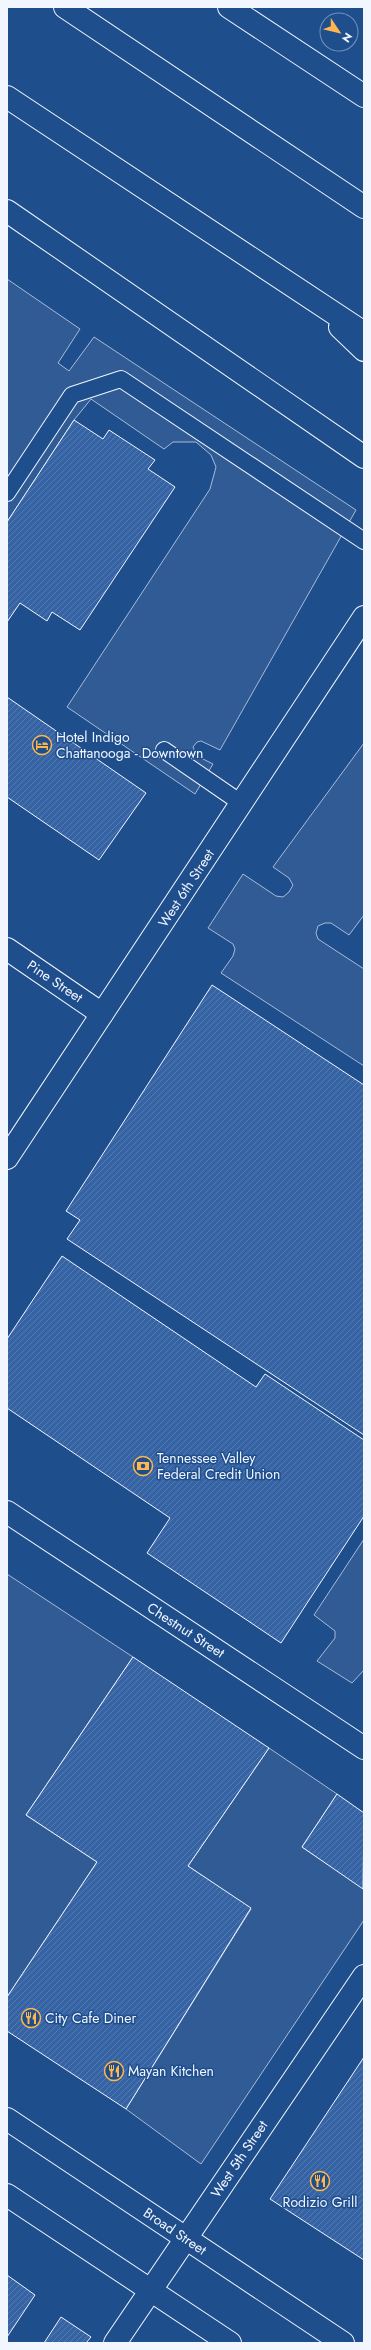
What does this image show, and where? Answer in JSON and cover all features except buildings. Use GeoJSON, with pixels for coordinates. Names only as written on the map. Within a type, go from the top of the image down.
{"type":"FeatureCollection","features":[{"type":"Feature","properties":{"kind":"main road"},"geometry":{"type":"LineString","coordinates":[[65,7],[364,207]]}},
{"type":"Feature","properties":{"kind":"main road"},"geometry":{"type":"LineString","coordinates":[[229,7],[364,96]]}},
{"type":"Feature","properties":{"kind":"main road"},"geometry":{"type":"LineString","coordinates":[[7,97],[364,333]]}},
{"type":"Feature","properties":{"kind":"main road"},"geometry":{"type":"LineString","coordinates":[[7,211],[364,457]]}},
{"type":"Feature","properties":{"kind":"main road"},"geometry":{"type":"LineString","coordinates":[[306,294],[364,350]]}},
{"type":"Feature","properties":{"kind":"main road","name":"West 6th Street"},"geometry":{"type":"LineString","coordinates":[[7,1158],[364,617]]}},
{"type":"Feature","properties":{"kind":"main road","name":"Pine Street"},"geometry":{"type":"LineString","coordinates":[[7,949],[102,1014]]}},
{"type":"Feature","properties":{"kind":"main road","name":"Chestnut Street"},"geometry":{"type":"LineString","coordinates":[[7,1512],[364,1748]]}},
{"type":"Feature","properties":{"kind":"main road","name":"West 5th Street"},"geometry":{"type":"LineString","coordinates":[[115,2343],[150,2289],[364,1976]]}},
{"type":"Feature","properties":{"kind":"main road","name":"Broad Street"},"geometry":{"type":"LineString","coordinates":[[7,2119],[343,2343]]}},
{"type":"Feature","properties":{"kind":"main road"},"geometry":{"type":"LineString","coordinates":[[7,2195],[230,2343]]}},
{"type":"Feature","properties":{"kind":"lane"},"geometry":{"type":"LineString","coordinates":[[7,493],[72,395],[121,379],[364,541]]}},
{"type":"Feature","properties":{"kind":"lane"},"geometry":{"type":"LineString","coordinates":[[164,750],[241,803]]}},
{"type":"Feature","properties":{"kind":"shaded area"},"geometry":{"type":"Polygon","coordinates":[[[7,279],[80,329],[58,363],[69,371],[94,337],[356,510],[220,750],[201,741],[197,742],[193,747],[197,756],[213,764],[195,794],[67,707],[210,489],[216,467],[211,455],[196,442],[173,442],[164,449],[91,399],[74,420],[7,522],[7,279]]]}},
{"type":"Feature","properties":{"kind":"shaded area"},"geometry":{"type":"Polygon","coordinates":[[[364,743],[364,915],[349,935],[331,923],[325,923],[318,926],[316,933],[318,939],[364,969],[364,1066],[221,973],[233,956],[235,949],[233,944],[208,928],[243,874],[276,896],[283,897],[289,892],[293,885],[289,878],[273,867],[364,743]]]}},
{"type":"Feature","properties":{"kind":"shaded area"},"geometry":{"type":"Polygon","coordinates":[[[364,1539],[364,1670],[352,1683],[317,1661],[335,1638],[335,1631],[314,1615],[364,1539]]]}},
{"type":"Feature","properties":{"kind":"shaded area"},"geometry":{"type":"Polygon","coordinates":[[[7,1574],[133,1657],[26,1815],[97,1862],[7,1997],[7,1574]]]}},
{"type":"Feature","properties":{"kind":"shaded area"},"geometry":{"type":"Polygon","coordinates":[[[269,1748],[337,1794],[302,1847],[364,1888],[364,1920],[201,2164],[126,2109],[251,1909],[188,1866],[269,1748]]]}},
{"type":"Feature","properties":{"kind":"place","name":"Hotel Indigo Chattanooga - Downtown"},"geometry":{"type":"Point","coordinates":[42,745]}},
{"type":"Feature","properties":{"kind":"place","name":"Tennessee Valley Federal Credit Union"},"geometry":{"type":"Point","coordinates":[143,1466]}},
{"type":"Feature","properties":{"kind":"place","name":"City Cafe Diner"},"geometry":{"type":"Point","coordinates":[31,2018]}},
{"type":"Feature","properties":{"kind":"place","name":"Mayan Kitchen"},"geometry":{"type":"Point","coordinates":[114,2071]}},
{"type":"Feature","properties":{"kind":"place","name":"Rodizio Grill"},"geometry":{"type":"Point","coordinates":[320,2181]}}]}
